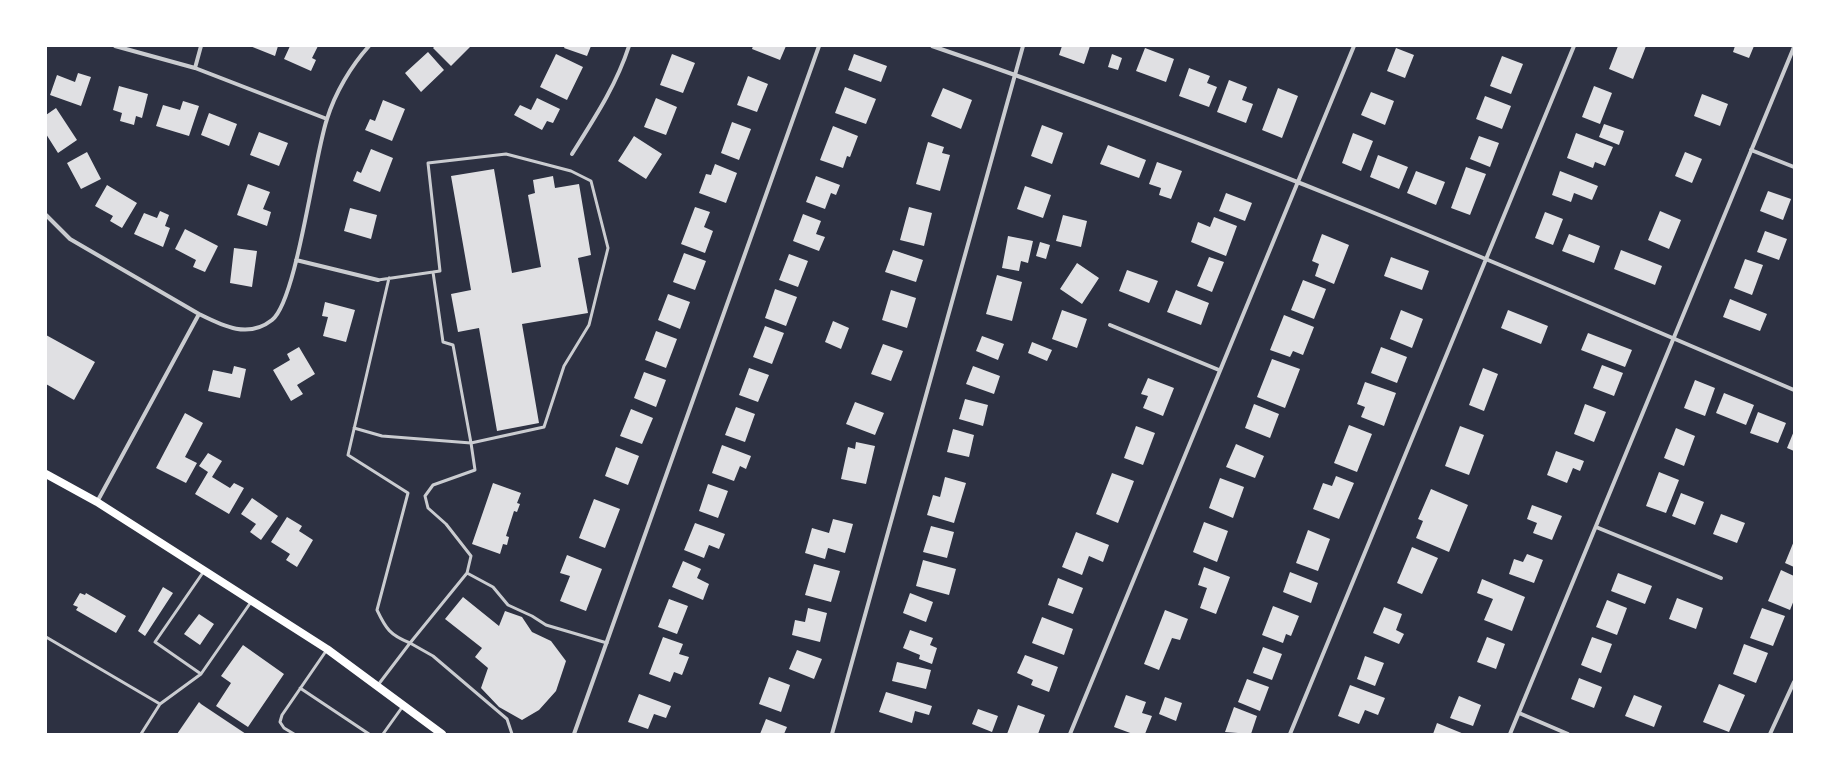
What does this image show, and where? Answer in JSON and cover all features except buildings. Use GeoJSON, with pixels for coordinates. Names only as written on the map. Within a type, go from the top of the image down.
{"type":"FeatureCollection","features":[{"type":"Feature","properties":{"kind":"main road"},"geometry":{"type":"LineString","coordinates":[[46,474],[97,502],[327,649],[442,734]]}},
{"type":"Feature","properties":{"kind":"street"},"geometry":{"type":"LineString","coordinates":[[114,46],[195,68],[327,119]]}},
{"type":"Feature","properties":{"kind":"street"},"geometry":{"type":"LineString","coordinates":[[195,68],[201,46]]}},
{"type":"Feature","properties":{"kind":"street"},"geometry":{"type":"LineString","coordinates":[[46,215],[70,239],[199,314],[219,324],[240,330],[251,330],[261,326],[273,319],[283,306],[296,260],[327,119],[344,82],[358,58],[370,46]]}},
{"type":"Feature","properties":{"kind":"street"},"geometry":{"type":"LineString","coordinates":[[572,154],[604,103],[616,80],[629,46]]}},
{"type":"Feature","properties":{"kind":"street"},"geometry":{"type":"LineString","coordinates":[[574,734],[819,46]]}},
{"type":"Feature","properties":{"kind":"street"},"geometry":{"type":"LineString","coordinates":[[932,46],[1015,74],[1297,182],[1674,338],[1794,390]]}},
{"type":"Feature","properties":{"kind":"street"},"geometry":{"type":"LineString","coordinates":[[832,734],[1023,46]]}},
{"type":"Feature","properties":{"kind":"street"},"geometry":{"type":"LineString","coordinates":[[1070,734],[1354,46]]}},
{"type":"Feature","properties":{"kind":"street"},"geometry":{"type":"LineString","coordinates":[[1290,734],[1574,46]]}},
{"type":"Feature","properties":{"kind":"street"},"geometry":{"type":"LineString","coordinates":[[1510,734],[1794,47]]}},
{"type":"Feature","properties":{"kind":"street"},"geometry":{"type":"LineString","coordinates":[[1751,150],[1794,167]]}},
{"type":"Feature","properties":{"kind":"street"},"geometry":{"type":"LineString","coordinates":[[296,260],[378,280]]}},
{"type":"Feature","properties":{"kind":"street"},"geometry":{"type":"LineString","coordinates":[[97,502],[199,314]]}},
{"type":"Feature","properties":{"kind":"street"},"geometry":{"type":"LineString","coordinates":[[1110,325],[1219,370]]}},
{"type":"Feature","properties":{"kind":"street"},"geometry":{"type":"LineString","coordinates":[[1596,527],[1721,578]]}},
{"type":"Feature","properties":{"kind":"street"},"geometry":{"type":"LineString","coordinates":[[1770,734],[1794,682]]}},
{"type":"Feature","properties":{"kind":"street"},"geometry":{"type":"LineString","coordinates":[[1518,713],[1568,734]]}},
{"type":"Feature","properties":{"kind":"lane"},"geometry":{"type":"LineString","coordinates":[[354,428],[382,436],[471,444],[544,427],[564,366],[590,325],[608,248],[591,181],[571,170],[506,154],[428,163],[440,271],[378,280]]}},
{"type":"Feature","properties":{"kind":"lane"},"geometry":{"type":"LineString","coordinates":[[378,686],[410,643],[467,573],[470,556],[446,524],[428,508],[425,496],[433,485],[475,470],[453,345],[443,342],[433,272]]}},
{"type":"Feature","properties":{"kind":"lane"},"geometry":{"type":"LineString","coordinates":[[389,278],[348,455],[408,493],[377,610],[385,626],[393,636],[410,643],[433,656],[508,719],[512,734]]}},
{"type":"Feature","properties":{"kind":"lane"},"geometry":{"type":"LineString","coordinates":[[201,674],[155,642],[204,570]]}},
{"type":"Feature","properties":{"kind":"lane"},"geometry":{"type":"LineString","coordinates":[[467,573],[493,587],[508,605],[532,616],[546,625],[607,643]]}},
{"type":"Feature","properties":{"kind":"lane"},"geometry":{"type":"LineString","coordinates":[[141,734],[160,704],[201,674],[251,601]]}},
{"type":"Feature","properties":{"kind":"lane"},"geometry":{"type":"LineString","coordinates":[[46,637],[160,704]]}},
{"type":"Feature","properties":{"kind":"lane"},"geometry":{"type":"LineString","coordinates":[[294,734],[284,728],[280,722],[282,715],[327,649]]}},
{"type":"Feature","properties":{"kind":"lane"},"geometry":{"type":"LineString","coordinates":[[300,688],[369,734]]}},
{"type":"Feature","properties":{"kind":"lane"},"geometry":{"type":"LineString","coordinates":[[383,734],[404,705]]}}]}
